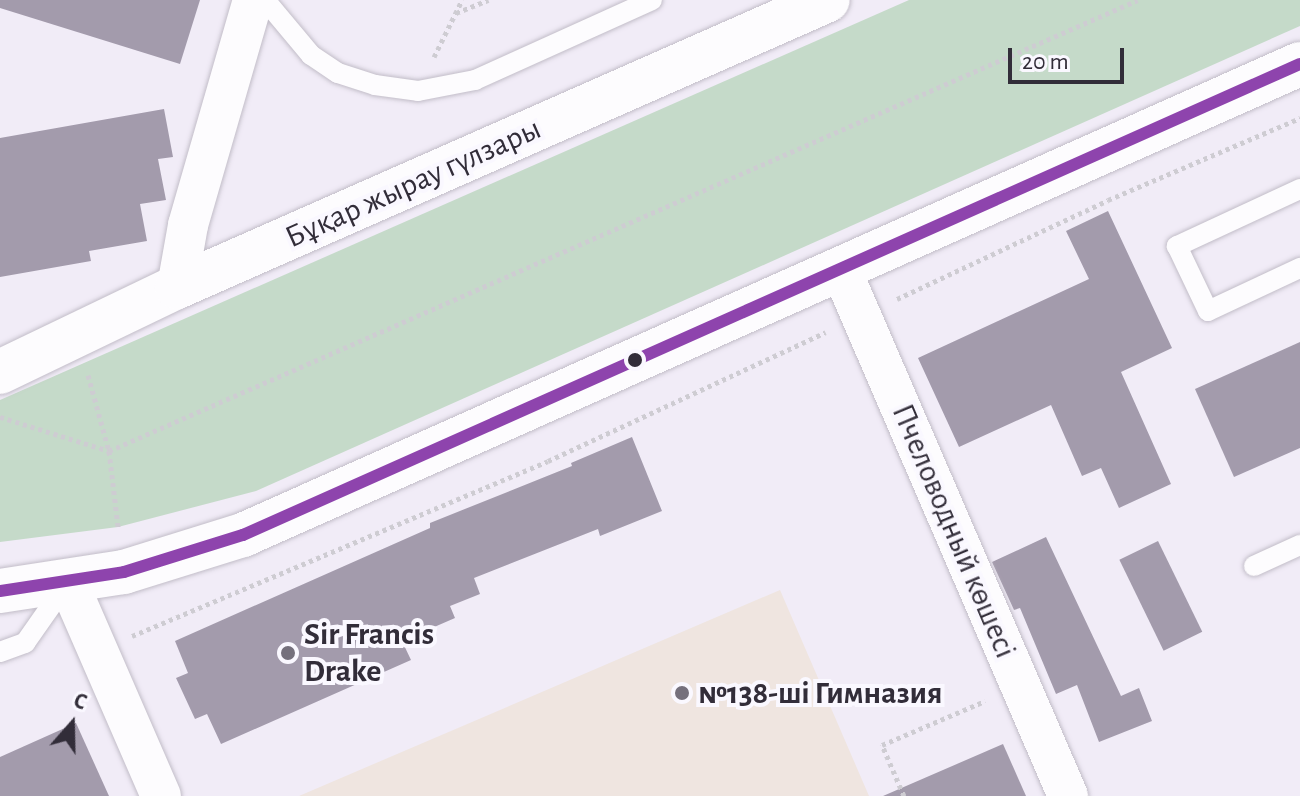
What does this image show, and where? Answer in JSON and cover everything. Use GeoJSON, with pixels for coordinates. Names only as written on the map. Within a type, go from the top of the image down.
{"type":"FeatureCollection","features":[{"type":"Feature","properties":{"kind":"street"},"geometry":{"type":"LineString","coordinates":[[177,287],[188,225],[253,0]]}},
{"type":"Feature","properties":{"kind":"street","name":"Бұқар жырау гүлзары"},"geometry":{"type":"LineString","coordinates":[[0,372],[177,287],[828,0]]}},
{"type":"Feature","properties":{"kind":"street"},"geometry":{"type":"LineString","coordinates":[[0,591],[124,572],[243,535],[1300,64]]}},
{"type":"Feature","properties":{"kind":"street","name":"Пчеловодный көшесі"},"geometry":{"type":"LineString","coordinates":[[840,267],[1068,796]]}},
{"type":"Feature","properties":{"kind":"street"},"geometry":{"type":"LineString","coordinates":[[68,582],[161,796]]}},
{"type":"Feature","properties":{"kind":"lane"},"geometry":{"type":"LineString","coordinates":[[265,0],[311,55],[338,73],[375,85],[418,91],[475,80],[652,0]]}},
{"type":"Feature","properties":{"kind":"lane"},"geometry":{"type":"LineString","coordinates":[[1300,189],[1177,246],[1208,311],[1300,268]]}},
{"type":"Feature","properties":{"kind":"lane"},"geometry":{"type":"LineString","coordinates":[[1254,566],[1300,545]]}},
{"type":"Feature","properties":{"kind":"lane"},"geometry":{"type":"LineString","coordinates":[[0,652],[25,643],[68,582]]}},
{"type":"Feature","properties":{"kind":"path"},"geometry":{"type":"LineString","coordinates":[[418,91],[462,0]]}},
{"type":"Feature","properties":{"kind":"path"},"geometry":{"type":"LineString","coordinates":[[456,13],[488,0]]}},
{"type":"Feature","properties":{"kind":"path"},"geometry":{"type":"LineString","coordinates":[[0,417],[109,451],[1138,0]]}},
{"type":"Feature","properties":{"kind":"path"},"geometry":{"type":"LineString","coordinates":[[131,636],[548,461],[1108,200],[1300,118]]}},
{"type":"Feature","properties":{"kind":"path"},"geometry":{"type":"LineString","coordinates":[[85,362],[109,451],[118,527]]}},
{"type":"Feature","properties":{"kind":"path"},"geometry":{"type":"LineString","coordinates":[[904,796],[882,745],[1021,686]]}},
{"type":"Feature","properties":{"kind":"shaded area","name":"№138-ші Гимназия"},"geometry":{"type":"Polygon","coordinates":[[[780,590],[869,796],[299,796],[780,590]]]}},
{"type":"Feature","properties":{"kind":"green space"},"geometry":{"type":"Polygon","coordinates":[[[909,0],[1300,0],[1300,26],[256,491],[118,527],[0,542],[0,400],[909,0]]]}},
{"type":"Feature","properties":{"kind":"building"},"geometry":{"type":"Polygon","coordinates":[[[0,0],[200,0],[180,64],[0,8],[0,0]]]}},
{"type":"Feature","properties":{"kind":"building"},"geometry":{"type":"Polygon","coordinates":[[[164,109],[173,157],[158,159],[166,200],[140,204],[147,241],[89,251],[91,261],[0,277],[0,138],[164,109]]]}},
{"type":"Feature","properties":{"kind":"building"},"geometry":{"type":"Polygon","coordinates":[[[1108,211],[1172,348],[1121,372],[1171,484],[1119,508],[1101,468],[1082,476],[1051,405],[959,447],[918,358],[1089,279],[1066,231],[1108,211]]]}},
{"type":"Feature","properties":{"kind":"building"},"geometry":{"type":"Polygon","coordinates":[[[1300,342],[1300,448],[1234,477],[1195,389],[1300,342]]]}},
{"type":"Feature","properties":{"kind":"building"},"geometry":{"type":"Polygon","coordinates":[[[632,437],[662,511],[600,536],[598,529],[474,578],[480,594],[450,606],[455,618],[402,641],[411,660],[221,744],[207,714],[195,719],[176,678],[188,673],[175,641],[430,528],[430,523],[572,466],[571,463],[632,437]]]}},
{"type":"Feature","properties":{"kind":"building"},"geometry":{"type":"Polygon","coordinates":[[[1046,537],[1121,696],[1139,688],[1152,721],[1099,742],[1077,685],[1056,694],[1020,608],[1014,610],[992,562],[1046,537]]]}},
{"type":"Feature","properties":{"kind":"building"},"geometry":{"type":"Polygon","coordinates":[[[1158,541],[1202,632],[1164,651],[1119,560],[1158,541]]]}},
{"type":"Feature","properties":{"kind":"building"},"geometry":{"type":"Polygon","coordinates":[[[76,723],[109,796],[0,796],[0,757],[76,723]]]}},
{"type":"Feature","properties":{"kind":"building"},"geometry":{"type":"Polygon","coordinates":[[[1003,744],[1026,796],[883,796],[1003,744]]]}},
{"type":"Feature","properties":{"kind":"transit line"},"geometry":{"type":"LineString","coordinates":[[0,591],[124,572],[243,535],[1300,64]]}},
{"type":"Feature","properties":{"kind":"place","name":"Sir Francis Drake"},"geometry":{"type":"Point","coordinates":[288,653]}},
{"type":"Feature","properties":{"kind":"place","name":"№138-ші Гимназия"},"geometry":{"type":"Point","coordinates":[682,693]}}]}
